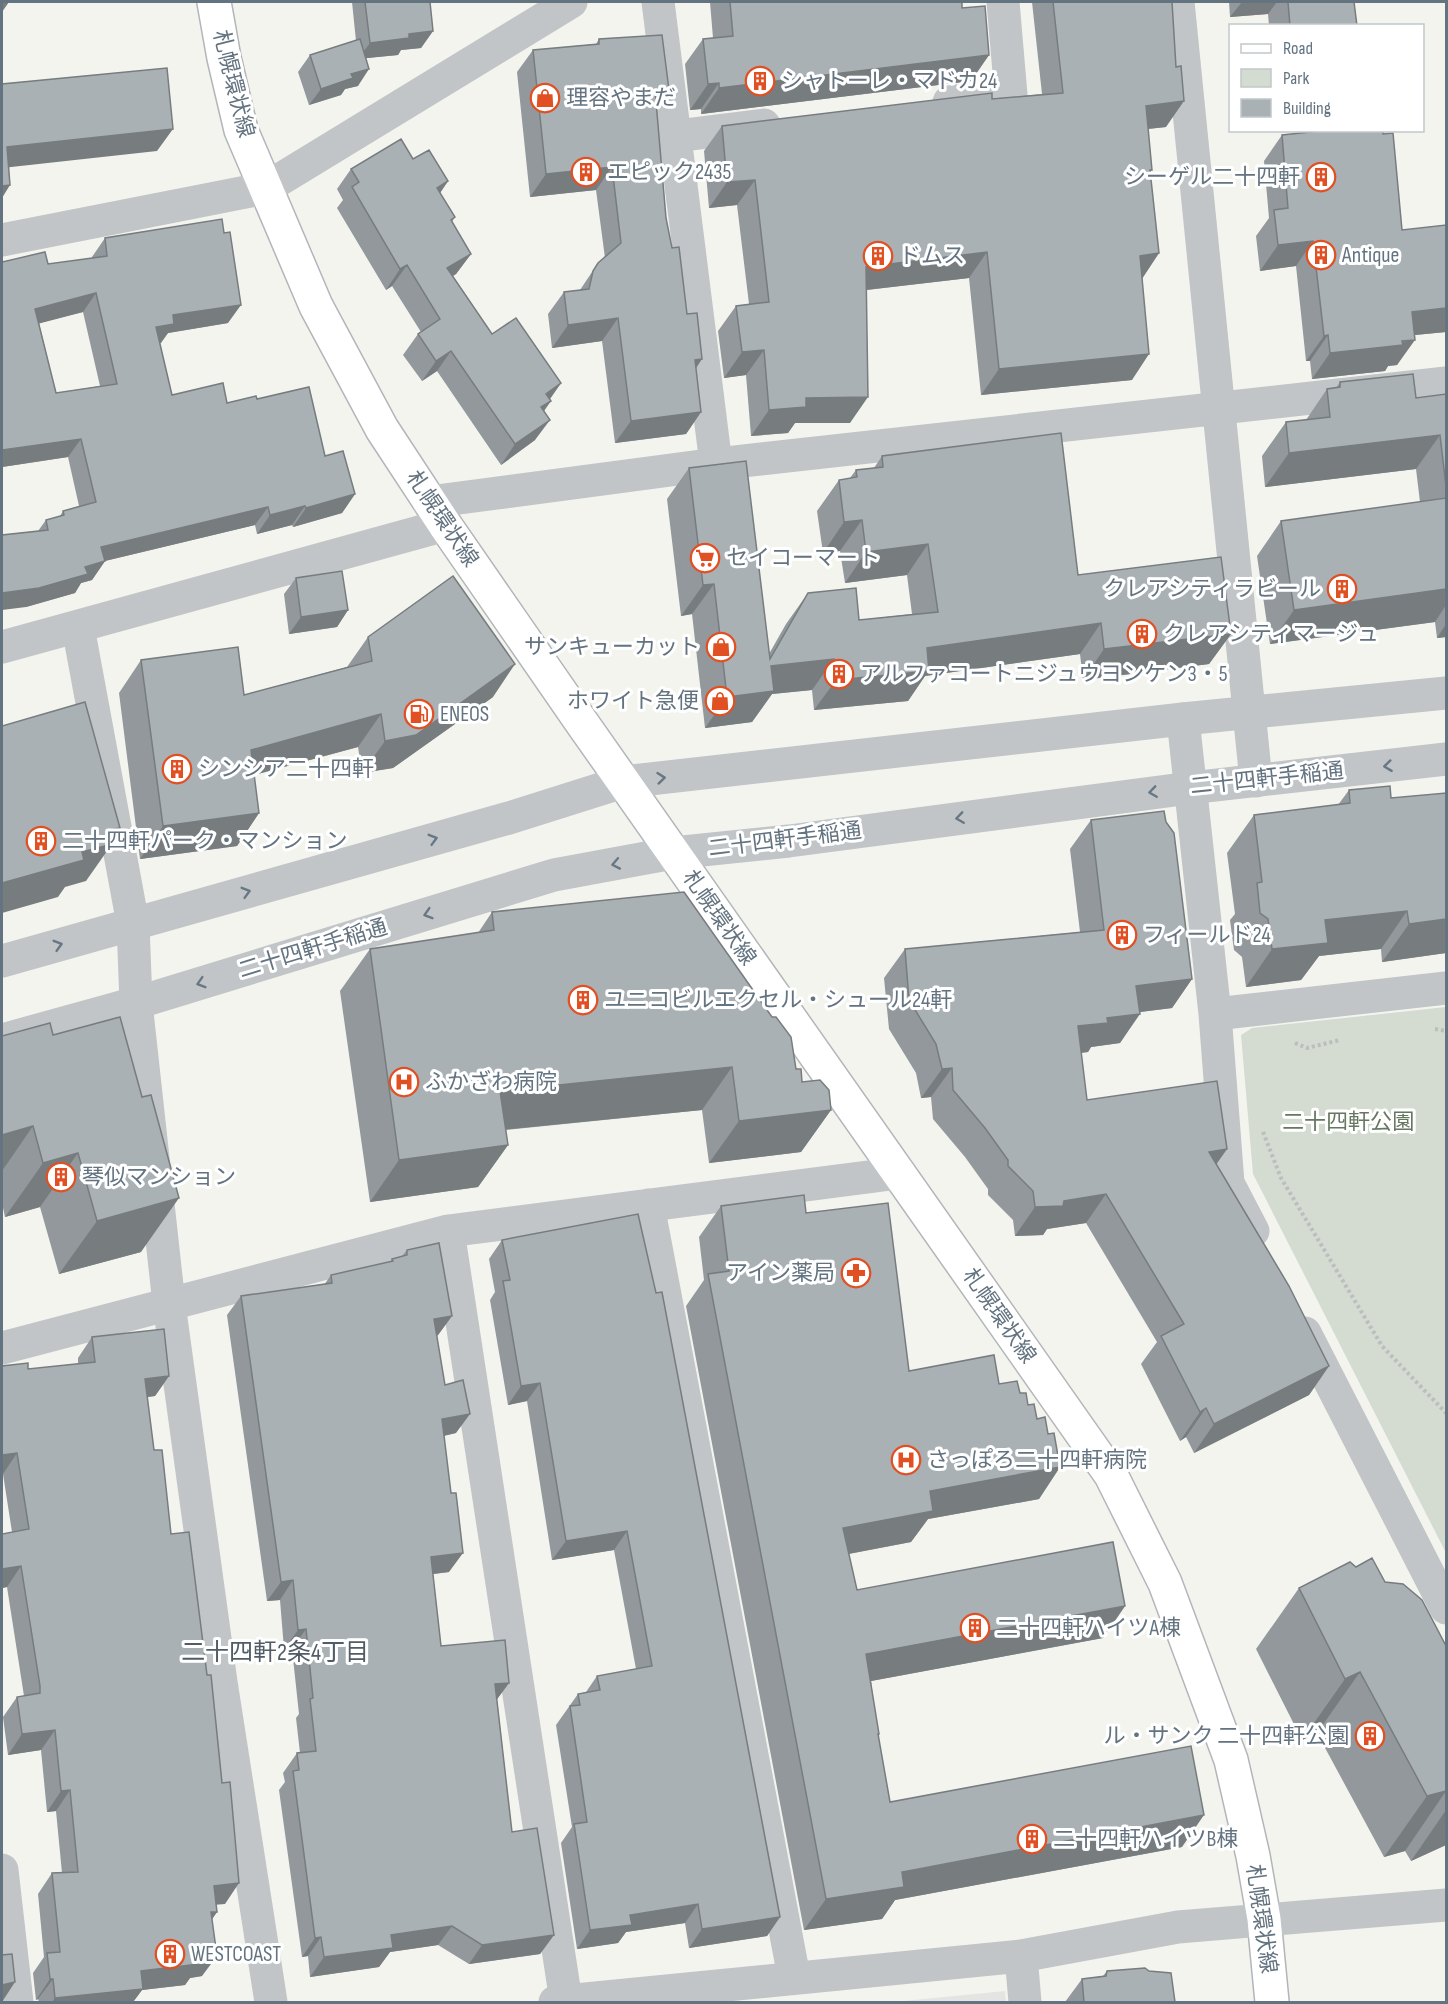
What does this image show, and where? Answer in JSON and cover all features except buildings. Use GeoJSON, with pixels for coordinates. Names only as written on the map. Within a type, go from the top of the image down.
{"type":"FeatureCollection","features":[{"type":"Feature","properties":{"kind":"main road","name":"札幌環状線"},"geometry":{"type":"LineString","coordinates":[[214,2],[241,130],[316,306],[382,429],[437,514],[623,782],[1111,1475],[1165,1583],[1231,1760],[1253,1856],[1264,1919],[1272,2002]]}},
{"type":"Feature","properties":{"kind":"street"},"geometry":{"type":"LineString","coordinates":[[2,240],[267,188],[571,2]]}},
{"type":"Feature","properties":{"kind":"street"},"geometry":{"type":"LineString","coordinates":[[658,2],[716,464]]}},
{"type":"Feature","properties":{"kind":"street"},"geometry":{"type":"LineString","coordinates":[[919,106],[1011,95],[1003,2]]}},
{"type":"Feature","properties":{"kind":"street"},"geometry":{"type":"LineString","coordinates":[[1178,2],[1256,781]]}},
{"type":"Feature","properties":{"kind":"street"},"geometry":{"type":"LineString","coordinates":[[676,136],[792,122]]}},
{"type":"Feature","properties":{"kind":"street"},"geometry":{"type":"LineString","coordinates":[[2,647],[78,627],[437,514],[716,464],[1446,383]]}},
{"type":"Feature","properties":{"kind":"street"},"geometry":{"type":"LineString","coordinates":[[78,627],[134,924],[136,1003],[169,1304],[221,1682],[271,2002]]}},
{"type":"Feature","properties":{"kind":"street"},"geometry":{"type":"LineString","coordinates":[[2,961],[509,818],[623,782],[1183,719],[1446,693]]}},
{"type":"Feature","properties":{"kind":"street"},"geometry":{"type":"LineString","coordinates":[[1183,719],[1215,1014],[1228,1183],[1266,1257]]}},
{"type":"Feature","properties":{"kind":"street","name":"二十四軒手稲通"},"geometry":{"type":"LineString","coordinates":[[2,1040],[136,1003],[554,876],[674,853],[801,840],[1190,788],[1446,759]]}},
{"type":"Feature","properties":{"kind":"street"},"geometry":{"type":"LineString","coordinates":[[1215,1014],[1446,988]]}},
{"type":"Feature","properties":{"kind":"street"},"geometry":{"type":"LineString","coordinates":[[2,1348],[448,1231],[899,1173]]}},
{"type":"Feature","properties":{"kind":"street"},"geometry":{"type":"LineString","coordinates":[[648,1205],[794,1977]]}},
{"type":"Feature","properties":{"kind":"street"},"geometry":{"type":"LineString","coordinates":[[448,1231],[560,2002],[1020,1956],[1178,1927],[1446,1905]]}},
{"type":"Feature","properties":{"kind":"street"},"geometry":{"type":"LineString","coordinates":[[1294,1310],[1446,1608]]}},
{"type":"Feature","properties":{"kind":"street"},"geometry":{"type":"LineString","coordinates":[[2,1870],[17,2002]]}},
{"type":"Feature","properties":{"kind":"street"},"geometry":{"type":"LineString","coordinates":[[1020,1956],[1025,2002]]}},
{"type":"Feature","properties":{"kind":"path"},"geometry":{"type":"LineString","coordinates":[[1259,1123],[1281,1178],[1382,1346],[1446,1413]]}},
{"type":"Feature","properties":{"kind":"shaded area"},"geometry":{"type":"Polygon","coordinates":[[[1005,1991],[1006,2002],[893,2002],[1005,1991]]]}},
{"type":"Feature","properties":{"kind":"green space","name":"二十四軒公園"},"geometry":{"type":"Polygon","coordinates":[[[1446,1007],[1446,1553],[1253,1174],[1241,1035],[1252,1028],[1446,1007]]]}},
{"type":"Feature","properties":{"kind":"place","name":"シャトーレ・マドカ24"},"geometry":{"type":"Point","coordinates":[760,81]}},
{"type":"Feature","properties":{"kind":"place","name":"理容やまだ"},"geometry":{"type":"Point","coordinates":[545,98]}},
{"type":"Feature","properties":{"kind":"place","name":"エピック2435"},"geometry":{"type":"Point","coordinates":[586,172]}},
{"type":"Feature","properties":{"kind":"place","name":"シーゲル二十四軒"},"geometry":{"type":"Point","coordinates":[1321,177]}},
{"type":"Feature","properties":{"kind":"place","name":"Antique"},"geometry":{"type":"Point","coordinates":[1321,255]}},
{"type":"Feature","properties":{"kind":"place","name":"ドムス"},"geometry":{"type":"Point","coordinates":[878,256]}},
{"type":"Feature","properties":{"kind":"place","name":"セイコーマート"},"geometry":{"type":"Point","coordinates":[705,558]}},
{"type":"Feature","properties":{"kind":"place","name":"クレアシティラビール"},"geometry":{"type":"Point","coordinates":[1342,589]}},
{"type":"Feature","properties":{"kind":"place","name":"クレアシティマージュ"},"geometry":{"type":"Point","coordinates":[1142,634]}},
{"type":"Feature","properties":{"kind":"place","name":"サンキューカット"},"geometry":{"type":"Point","coordinates":[721,647]}},
{"type":"Feature","properties":{"kind":"place","name":"アルファコートニジュウヨンケン3・5"},"geometry":{"type":"Point","coordinates":[839,674]}},
{"type":"Feature","properties":{"kind":"place","name":"ホワイト急便"},"geometry":{"type":"Point","coordinates":[720,701]}},
{"type":"Feature","properties":{"kind":"place","name":"ENEOS"},"geometry":{"type":"Point","coordinates":[419,714]}},
{"type":"Feature","properties":{"kind":"place","name":"シンシア二十四軒"},"geometry":{"type":"Point","coordinates":[177,769]}},
{"type":"Feature","properties":{"kind":"place","name":"二十四軒パーク・マンション"},"geometry":{"type":"Point","coordinates":[41,841]}},
{"type":"Feature","properties":{"kind":"place","name":"フィールド24"},"geometry":{"type":"Point","coordinates":[1122,935]}},
{"type":"Feature","properties":{"kind":"place","name":"ユニコビルエクセル・シュール24軒"},"geometry":{"type":"Point","coordinates":[583,1000]}},
{"type":"Feature","properties":{"kind":"place","name":"ふかざわ病院"},"geometry":{"type":"Point","coordinates":[404,1082]}},
{"type":"Feature","properties":{"kind":"place","name":"琴似マンション"},"geometry":{"type":"Point","coordinates":[61,1177]}},
{"type":"Feature","properties":{"kind":"place","name":"アイン薬局"},"geometry":{"type":"Point","coordinates":[856,1273]}},
{"type":"Feature","properties":{"kind":"place","name":"さっぽろ二十四軒病院"},"geometry":{"type":"Point","coordinates":[906,1460]}},
{"type":"Feature","properties":{"kind":"place","name":"二十四軒ハイツA棟"},"geometry":{"type":"Point","coordinates":[975,1628]}},
{"type":"Feature","properties":{"kind":"place","name":"ル・サンク 二十四軒公園"},"geometry":{"type":"Point","coordinates":[1370,1736]}},
{"type":"Feature","properties":{"kind":"place","name":"二十四軒ハイツB棟"},"geometry":{"type":"Point","coordinates":[1032,1839]}},
{"type":"Feature","properties":{"kind":"place","name":"WESTCOAST"},"geometry":{"type":"Point","coordinates":[170,1954]}},
{"type":"Feature","properties":{"kind":"district","name":"二十四軒2条4丁目"},"geometry":{"type":"Point","coordinates":[275,1652]}}]}
